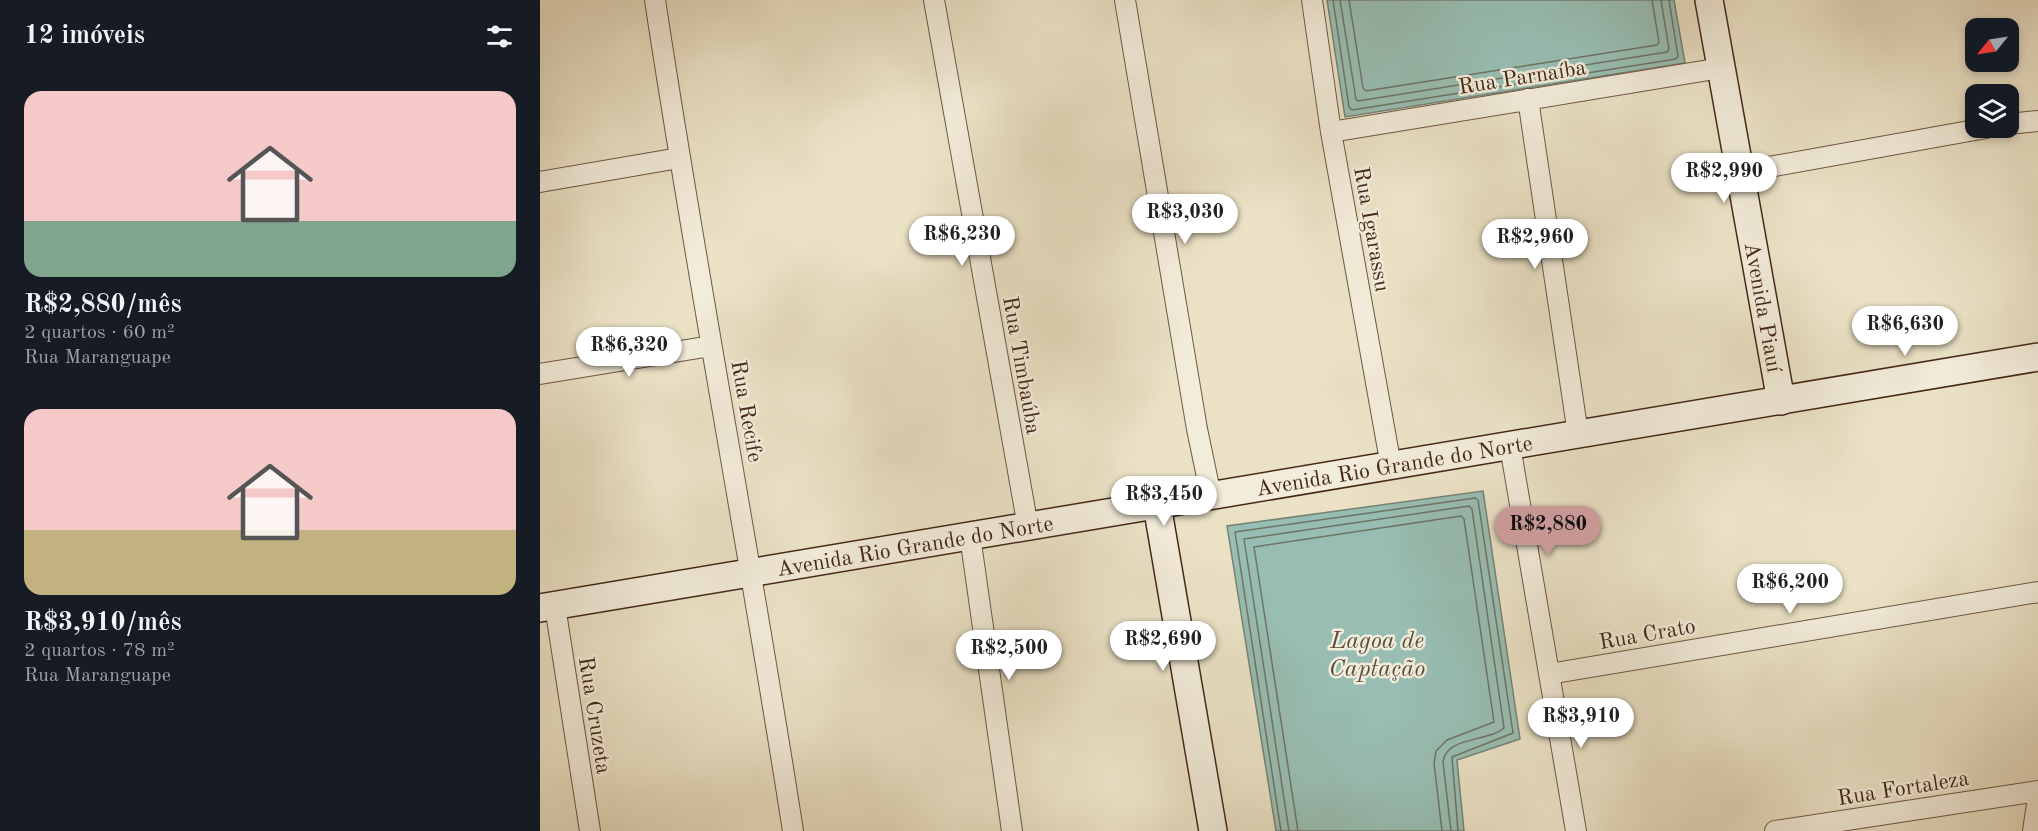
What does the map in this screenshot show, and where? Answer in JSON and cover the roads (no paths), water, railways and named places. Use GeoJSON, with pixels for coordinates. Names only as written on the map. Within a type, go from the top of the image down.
{"type":"FeatureCollection","features":[{"type":"Feature","properties":{"kind":"main road","name":"Avenida Piauí"},"geometry":{"type":"LineString","coordinates":[[1709,0],[1781,400]]}},
{"type":"Feature","properties":{"kind":"main road","name":"Avenida Rio Grande do Norte"},"geometry":{"type":"LineString","coordinates":[[548,607],[2037,357]]}},
{"type":"Feature","properties":{"kind":"main road"},"geometry":{"type":"LineString","coordinates":[[1157,505],[1213,831]]}},
{"type":"Feature","properties":{"kind":"street","name":"Rua Recife"},"geometry":{"type":"LineString","coordinates":[[655,0],[711,346],[753,572],[793,831]]}},
{"type":"Feature","properties":{"kind":"street","name":"Rua Timbaúba"},"geometry":{"type":"LineString","coordinates":[[934,0],[1028,527]]}},
{"type":"Feature","properties":{"kind":"street"},"geometry":{"type":"LineString","coordinates":[[1125,0],[1197,429],[1211,496]]}},
{"type":"Feature","properties":{"kind":"street","name":"Rua Igarassu"},"geometry":{"type":"LineString","coordinates":[[1312,0],[1331,132],[1391,466]]}},
{"type":"Feature","properties":{"kind":"street","name":"Rua Parnaíba"},"geometry":{"type":"LineString","coordinates":[[1331,132],[1721,68]]}},
{"type":"Feature","properties":{"kind":"street"},"geometry":{"type":"LineString","coordinates":[[1528,99],[1578,434]]}},
{"type":"Feature","properties":{"kind":"street"},"geometry":{"type":"LineString","coordinates":[[2019,123],[2038,121]]}},
{"type":"Feature","properties":{"kind":"street"},"geometry":{"type":"LineString","coordinates":[[1741,171],[1965,132]]}},
{"type":"Feature","properties":{"kind":"street"},"geometry":{"type":"LineString","coordinates":[[540,182],[679,158]]}},
{"type":"Feature","properties":{"kind":"street"},"geometry":{"type":"LineString","coordinates":[[540,374],[711,346]]}},
{"type":"Feature","properties":{"kind":"street"},"geometry":{"type":"LineString","coordinates":[[1510,446],[1576,831]]}},
{"type":"Feature","properties":{"kind":"street"},"geometry":{"type":"LineString","coordinates":[[970,536],[1012,831]]}},
{"type":"Feature","properties":{"kind":"street","name":"Rua Crato"},"geometry":{"type":"LineString","coordinates":[[1549,674],[2038,592]]}},
{"type":"Feature","properties":{"kind":"street","name":"Rua Cruzeta"},"geometry":{"type":"LineString","coordinates":[[548,607],[590,831]]}},
{"type":"Feature","properties":{"kind":"street","name":"Rua Fortaleza"},"geometry":{"type":"LineString","coordinates":[[1775,831],[2038,791]]}},
{"type":"Feature","properties":{"kind":"street"},"geometry":{"type":"LineString","coordinates":[[2032,831],[2038,798]]}},
{"type":"Feature","properties":{"kind":"water"},"geometry":{"type":"Polygon","coordinates":[[[1327,0],[1674,0],[1685,63],[1345,117],[1327,0]]]}},
{"type":"Feature","properties":{"kind":"water","name":"Lagoa de Captação"},"geometry":{"type":"Polygon","coordinates":[[[1483,491],[1520,739],[1457,760],[1464,831],[1276,831],[1227,526],[1483,491]]]}}]}
